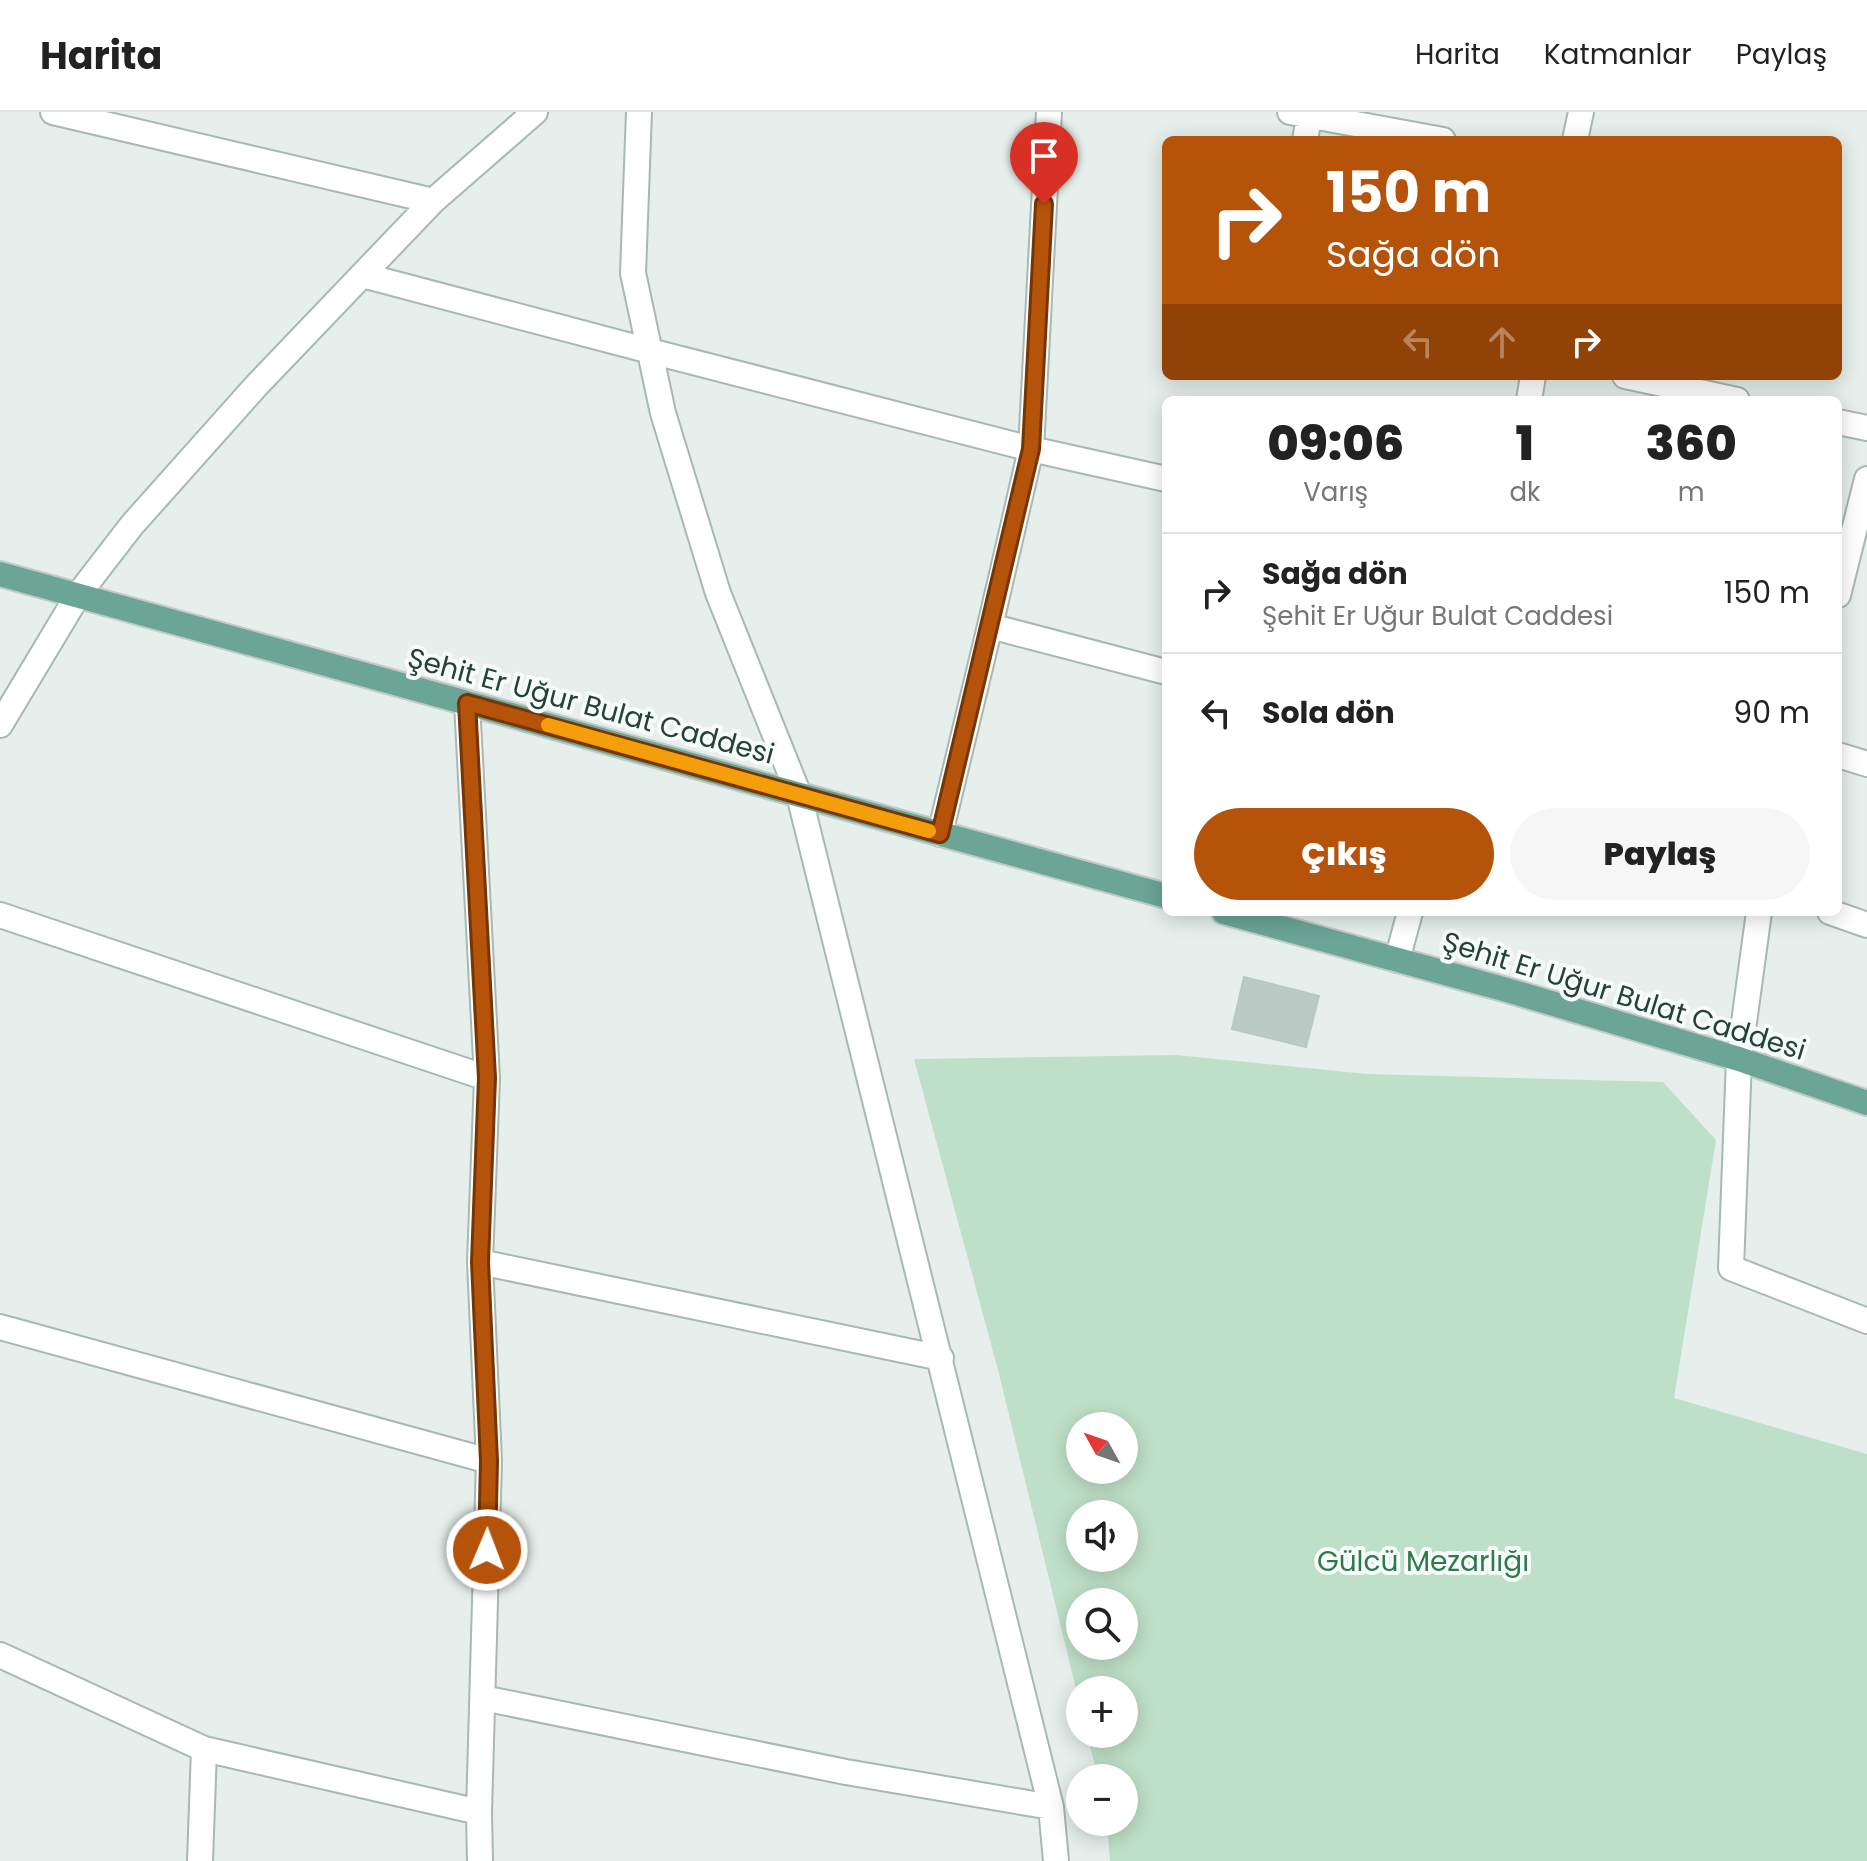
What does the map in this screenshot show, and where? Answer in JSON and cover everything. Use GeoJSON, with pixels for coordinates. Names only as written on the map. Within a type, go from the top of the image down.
{"type":"FeatureCollection","features":[{"type":"Feature","properties":{"kind":"main road","name":"Şehit Er Uğur Bulat Caddesi"},"geometry":{"type":"LineString","coordinates":[[0,574],[1162,895]]}},
{"type":"Feature","properties":{"kind":"main road","name":"Şehit Er Uğur Bulat Caddesi"},"geometry":{"type":"LineString","coordinates":[[1238,916],[1507,990],[1739,1059],[1867,1103]]}},
{"type":"Feature","properties":{"kind":"street"},"geometry":{"type":"LineString","coordinates":[[53,112],[433,201]]}},
{"type":"Feature","properties":{"kind":"street"},"geometry":{"type":"LineString","coordinates":[[0,725],[78,595],[132,525],[256,386],[433,201],[535,112]]}},
{"type":"Feature","properties":{"kind":"street"},"geometry":{"type":"LineString","coordinates":[[639,112],[633,273],[663,413],[718,593],[799,795],[1051,1807],[1056,1861]]}},
{"type":"Feature","properties":{"kind":"street"},"geometry":{"type":"LineString","coordinates":[[940,834],[1031,449],[1049,112]]}},
{"type":"Feature","properties":{"kind":"street"},"geometry":{"type":"LineString","coordinates":[[1576,136],[1581,112]]}},
{"type":"Feature","properties":{"kind":"street"},"geometry":{"type":"LineString","coordinates":[[1305,136],[1303,113],[1422,136]]}},
{"type":"Feature","properties":{"kind":"street"},"geometry":{"type":"LineString","coordinates":[[362,275],[1031,449],[1162,478]]}},
{"type":"Feature","properties":{"kind":"street"},"geometry":{"type":"LineString","coordinates":[[1644,380],[1718,396]]}},
{"type":"Feature","properties":{"kind":"street"},"geometry":{"type":"LineString","coordinates":[[1842,423],[1867,428]]}},
{"type":"Feature","properties":{"kind":"street"},"geometry":{"type":"LineString","coordinates":[[1842,579],[1867,479]]}},
{"type":"Feature","properties":{"kind":"street"},"geometry":{"type":"LineString","coordinates":[[990,626],[1162,671]]}},
{"type":"Feature","properties":{"kind":"street"},"geometry":{"type":"LineString","coordinates":[[467,703],[487,1078],[480,1262],[489,1461],[480,1861]]}},
{"type":"Feature","properties":{"kind":"street"},"geometry":{"type":"LineString","coordinates":[[1842,756],[1867,764]]}},
{"type":"Feature","properties":{"kind":"street"},"geometry":{"type":"LineString","coordinates":[[0,915],[487,1078]]}},
{"type":"Feature","properties":{"kind":"street"},"geometry":{"type":"LineString","coordinates":[[1397,960],[1409,916]]}},
{"type":"Feature","properties":{"kind":"street"},"geometry":{"type":"LineString","coordinates":[[1758,916],[1739,1059],[1731,1268],[1867,1321]]}},
{"type":"Feature","properties":{"kind":"street"},"geometry":{"type":"LineString","coordinates":[[1841,916],[1867,925]]}},
{"type":"Feature","properties":{"kind":"street"},"geometry":{"type":"LineString","coordinates":[[480,1262],[941,1358]]}},
{"type":"Feature","properties":{"kind":"street"},"geometry":{"type":"LineString","coordinates":[[0,1327],[489,1461]]}},
{"type":"Feature","properties":{"kind":"street"},"geometry":{"type":"LineString","coordinates":[[0,1655],[204,1749],[479,1812]]}},
{"type":"Feature","properties":{"kind":"street"},"geometry":{"type":"LineString","coordinates":[[483,1698],[846,1772],[1051,1807]]}},
{"type":"Feature","properties":{"kind":"street"},"geometry":{"type":"LineString","coordinates":[[200,1861],[204,1749]]}},
{"type":"Feature","properties":{"kind":"green space","name":"Gülcü Mezarlığı"},"geometry":{"type":"Polygon","coordinates":[[[1176,1055],[1367,1074],[1663,1082],[1716,1140],[1674,1398],[1867,1454],[1867,1861],[1110,1861],[1108,1836],[1138,1836],[1138,1764],[1094,1764],[1090,1748],[1138,1748],[1138,1676],[1073,1676],[1069,1660],[1138,1660],[1138,1588],[1066,1588],[1066,1648],[998,1370],[914,1059],[1176,1055]]]}},
{"type":"Feature","properties":{"kind":"building"},"geometry":{"type":"Polygon","coordinates":[[[1244,977],[1319,996],[1306,1047],[1232,1029],[1244,977]]]}},
{"type":"Feature","properties":{"kind":"slow traffic"},"geometry":{"type":"LineString","coordinates":[[548,725],[929,831]]}},
{"type":"Feature","properties":{"kind":"route"},"geometry":{"type":"LineString","coordinates":[[487,1550],[489,1461],[480,1262],[487,1078],[467,703],[940,834],[1031,449],[1044,204]]}}]}
